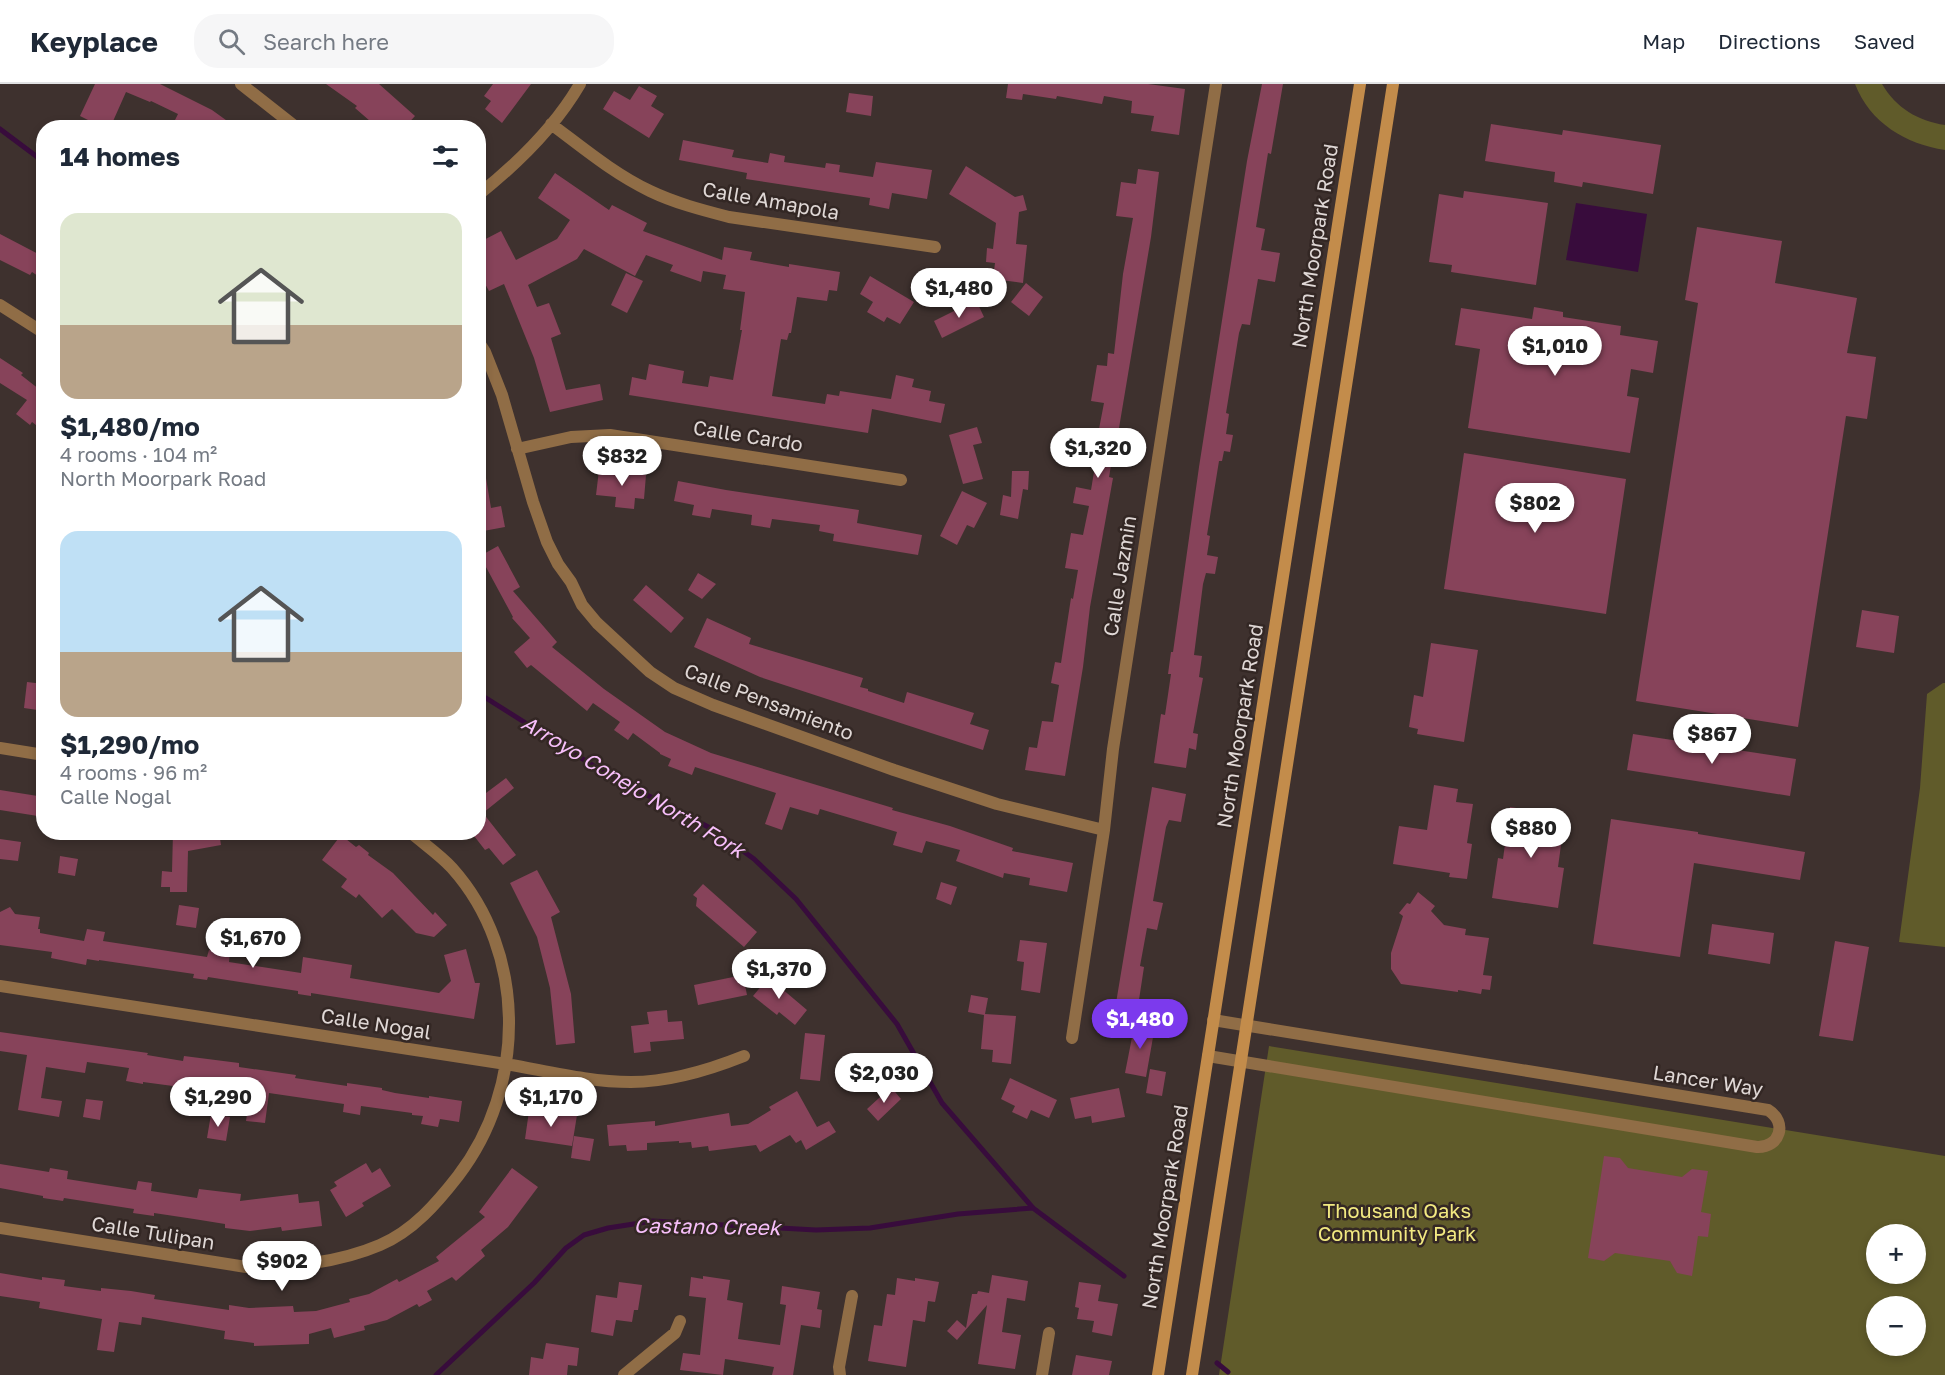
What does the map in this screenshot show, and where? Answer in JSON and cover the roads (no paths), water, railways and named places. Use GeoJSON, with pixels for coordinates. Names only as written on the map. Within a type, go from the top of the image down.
{"type":"FeatureCollection","features":[{"type":"Feature","properties":{"kind":"main road","name":"North Moorpark Road"},"geometry":{"type":"LineString","coordinates":[[1158,1375],[1360,84]]}},
{"type":"Feature","properties":{"kind":"main road"},"geometry":{"type":"LineString","coordinates":[[1192,1375],[1393,84]]}},
{"type":"Feature","properties":{"kind":"street"},"geometry":{"type":"LineString","coordinates":[[241,84],[287,120]]}},
{"type":"Feature","properties":{"kind":"street"},"geometry":{"type":"LineString","coordinates":[[486,189],[517,164],[551,124],[580,84]]}},
{"type":"Feature","properties":{"kind":"street","name":"Calle Jazmin"},"geometry":{"type":"LineString","coordinates":[[1072,1038],[1104,830],[1113,749],[1216,84]]}},
{"type":"Feature","properties":{"kind":"street","name":"Calle Amapola"},"geometry":{"type":"LineString","coordinates":[[551,124],[606,165],[650,191],[702,210],[729,217],[935,247]]}},
{"type":"Feature","properties":{"kind":"street"},"geometry":{"type":"LineString","coordinates":[[0,305],[36,328]]}},
{"type":"Feature","properties":{"kind":"street","name":"Calle Pensamiento"},"geometry":{"type":"LineString","coordinates":[[486,355],[502,395],[547,542],[582,604],[597,623],[650,672],[674,688],[713,705],[884,767],[997,804],[1104,830]]}},
{"type":"Feature","properties":{"kind":"street","name":"Calle Cardo"},"geometry":{"type":"LineString","coordinates":[[517,449],[571,438],[610,435],[901,480]]}},
{"type":"Feature","properties":{"kind":"street"},"geometry":{"type":"LineString","coordinates":[[0,748],[36,754]]}},
{"type":"Feature","properties":{"kind":"street","name":"Calle Tulipan"},"geometry":{"type":"LineString","coordinates":[[0,1228],[246,1267],[298,1266],[327,1262],[382,1244],[419,1220],[441,1199],[482,1139],[493,1116],[506,1064],[510,1034],[501,963],[481,910],[451,868],[419,840]]}},
{"type":"Feature","properties":{"kind":"street","name":"Calle Nogal"},"geometry":{"type":"LineString","coordinates":[[0,986],[506,1064],[582,1078],[630,1082],[694,1072],[744,1056]]}},
{"type":"Feature","properties":{"kind":"street","name":"Lancer Way"},"geometry":{"type":"LineString","coordinates":[[1208,1056],[1757,1147],[1770,1146],[1775,1142],[1780,1131],[1777,1118],[1768,1110],[1213,1020]]}},
{"type":"Feature","properties":{"kind":"street"},"geometry":{"type":"LineString","coordinates":[[840,1375],[839,1367],[852,1296]]}},
{"type":"Feature","properties":{"kind":"street"},"geometry":{"type":"LineString","coordinates":[[624,1375],[675,1333],[680,1321]]}},
{"type":"Feature","properties":{"kind":"street"},"geometry":{"type":"LineString","coordinates":[[1042,1375],[1049,1333]]}},
{"type":"Feature","properties":{"kind":"waterway","name":"Arroyo Conejo North Fork"},"geometry":{"type":"LineString","coordinates":[[0,129],[36,156]]}},
{"type":"Feature","properties":{"kind":"waterway","name":"Arroyo Conejo North Fork"},"geometry":{"type":"LineString","coordinates":[[486,698],[605,773],[714,830],[754,859],[796,899],[897,1024],[942,1103],[1033,1208],[1124,1276]]}},
{"type":"Feature","properties":{"kind":"waterway","name":"Castano Creek"},"geometry":{"type":"LineString","coordinates":[[436,1375],[534,1283],[566,1248],[584,1235],[608,1228],[653,1221],[816,1230],[870,1228],[958,1214],[1033,1208]]}},
{"type":"Feature","properties":{"kind":"waterway","name":"Arroyo Conejo North Fork"},"geometry":{"type":"LineString","coordinates":[[1217,1363],[1228,1372]]}},
{"type":"Feature","properties":{"kind":"park label","name":"Thousand Oaks Community Park"},"geometry":{"type":"Point","coordinates":[1397,1222]}}]}
